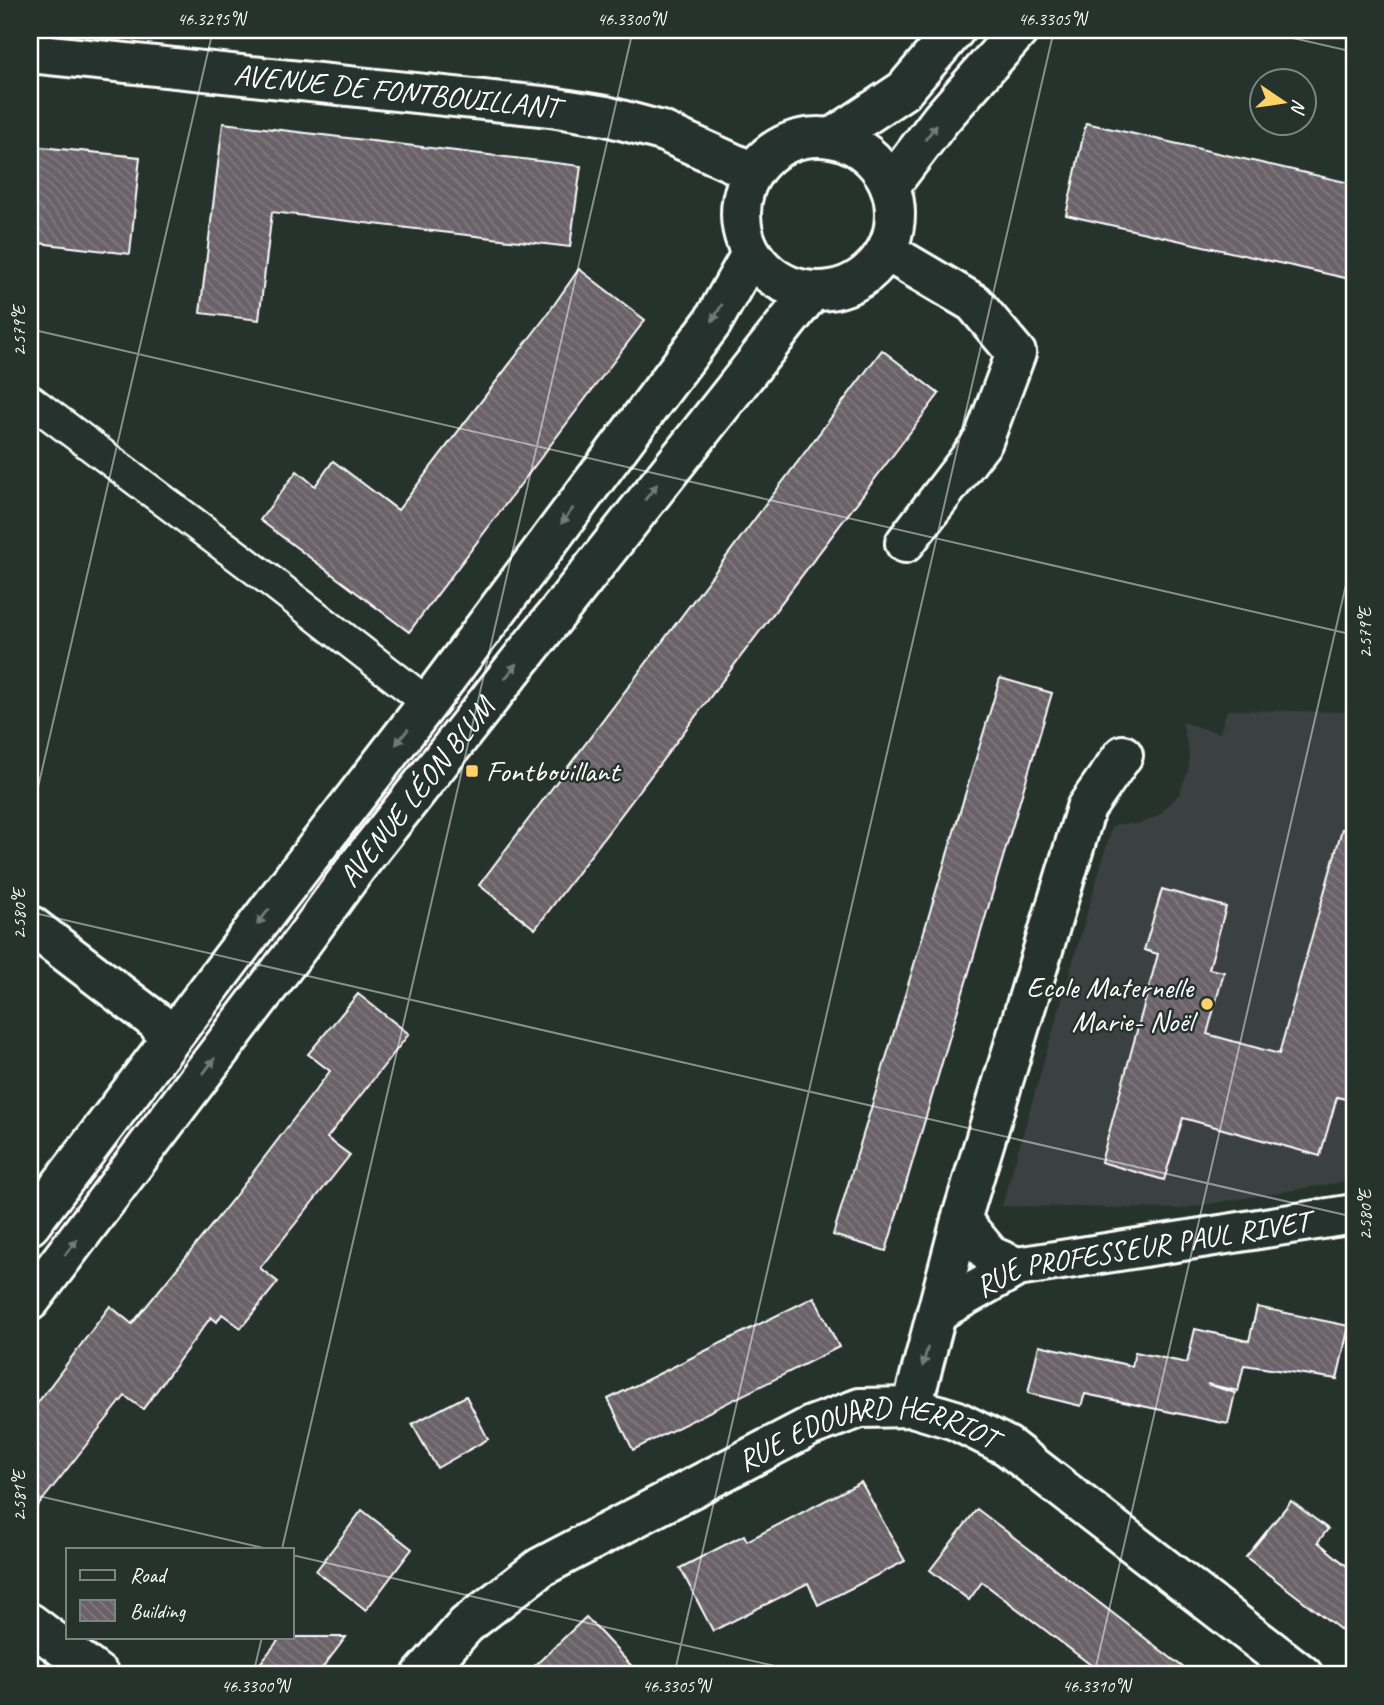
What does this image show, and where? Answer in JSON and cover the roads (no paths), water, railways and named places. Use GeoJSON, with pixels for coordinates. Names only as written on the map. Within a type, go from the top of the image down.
{"type":"FeatureCollection","features":[{"type":"Feature","properties":{"kind":"street"},"geometry":{"type":"LineString","coordinates":[[832,138],[904,90],[955,30]]}},
{"type":"Feature","properties":{"kind":"street"},"geometry":{"type":"LineString","coordinates":[[890,186],[941,118],[1018,30]]}},
{"type":"Feature","properties":{"kind":"street","name":"AVENUE DE FONTBOUILLANT"},"geometry":{"type":"LineString","coordinates":[[30,53],[551,107],[662,131],[753,172]]}},
{"type":"Feature","properties":{"kind":"street"},"geometry":{"type":"LineString","coordinates":[[810,137],[832,138],[857,147],[877,164],[890,186],[895,208],[893,230],[886,251],[872,269],[854,283],[833,290],[811,292],[787,286],[766,273],[751,254],[743,234],[740,213],[743,192],[753,172],[768,155],[787,142],[810,137]]}},
{"type":"Feature","properties":{"kind":"street"},"geometry":{"type":"LineString","coordinates":[[886,251],[974,303],[1016,353],[983,441],[905,543]]}},
{"type":"Feature","properties":{"kind":"street","name":"AVENUE LÉON BLUM"},"geometry":{"type":"LineString","coordinates":[[30,1225],[428,704],[712,323],[751,254]]}},
{"type":"Feature","properties":{"kind":"street","name":"AVENUE LÉON BLUM"},"geometry":{"type":"LineString","coordinates":[[30,1301],[356,868],[811,292]]}},
{"type":"Feature","properties":{"kind":"street"},"geometry":{"type":"LineString","coordinates":[[32,402],[272,582],[428,704]]}},
{"type":"Feature","properties":{"kind":"street"},"geometry":{"type":"LineString","coordinates":[[912,1407],[961,1220],[1086,808],[1123,755]]}},
{"type":"Feature","properties":{"kind":"street"},"geometry":{"type":"LineString","coordinates":[[30,925],[157,1022],[169,1041]]}},
{"type":"Feature","properties":{"kind":"street","name":"RUE PROFESSEUR PAUL RIVET"},"geometry":{"type":"LineString","coordinates":[[937,1312],[1017,1267],[1354,1214]]}},
{"type":"Feature","properties":{"kind":"street"},"geometry":{"type":"LineString","coordinates":[[961,1220],[991,1256],[1017,1267]]}},
{"type":"Feature","properties":{"kind":"street","name":"RUE EDOUARD HERRIOT"},"geometry":{"type":"LineString","coordinates":[[422,1675],[466,1625],[541,1567],[811,1426],[860,1408],[912,1407],[955,1420],[1007,1446],[1303,1675]]}},
{"type":"Feature","properties":{"kind":"street"},"geometry":{"type":"LineString","coordinates":[[30,1623],[99,1675]]}},
{"type":"Feature","properties":{"kind":"place","name":"Fontbouillant"},"geometry":{"type":"Point","coordinates":[472,771]}},
{"type":"Feature","properties":{"kind":"place","name":"Ecole Maternelle Marie- Noël"},"geometry":{"type":"Point","coordinates":[1207,1004]}}]}
